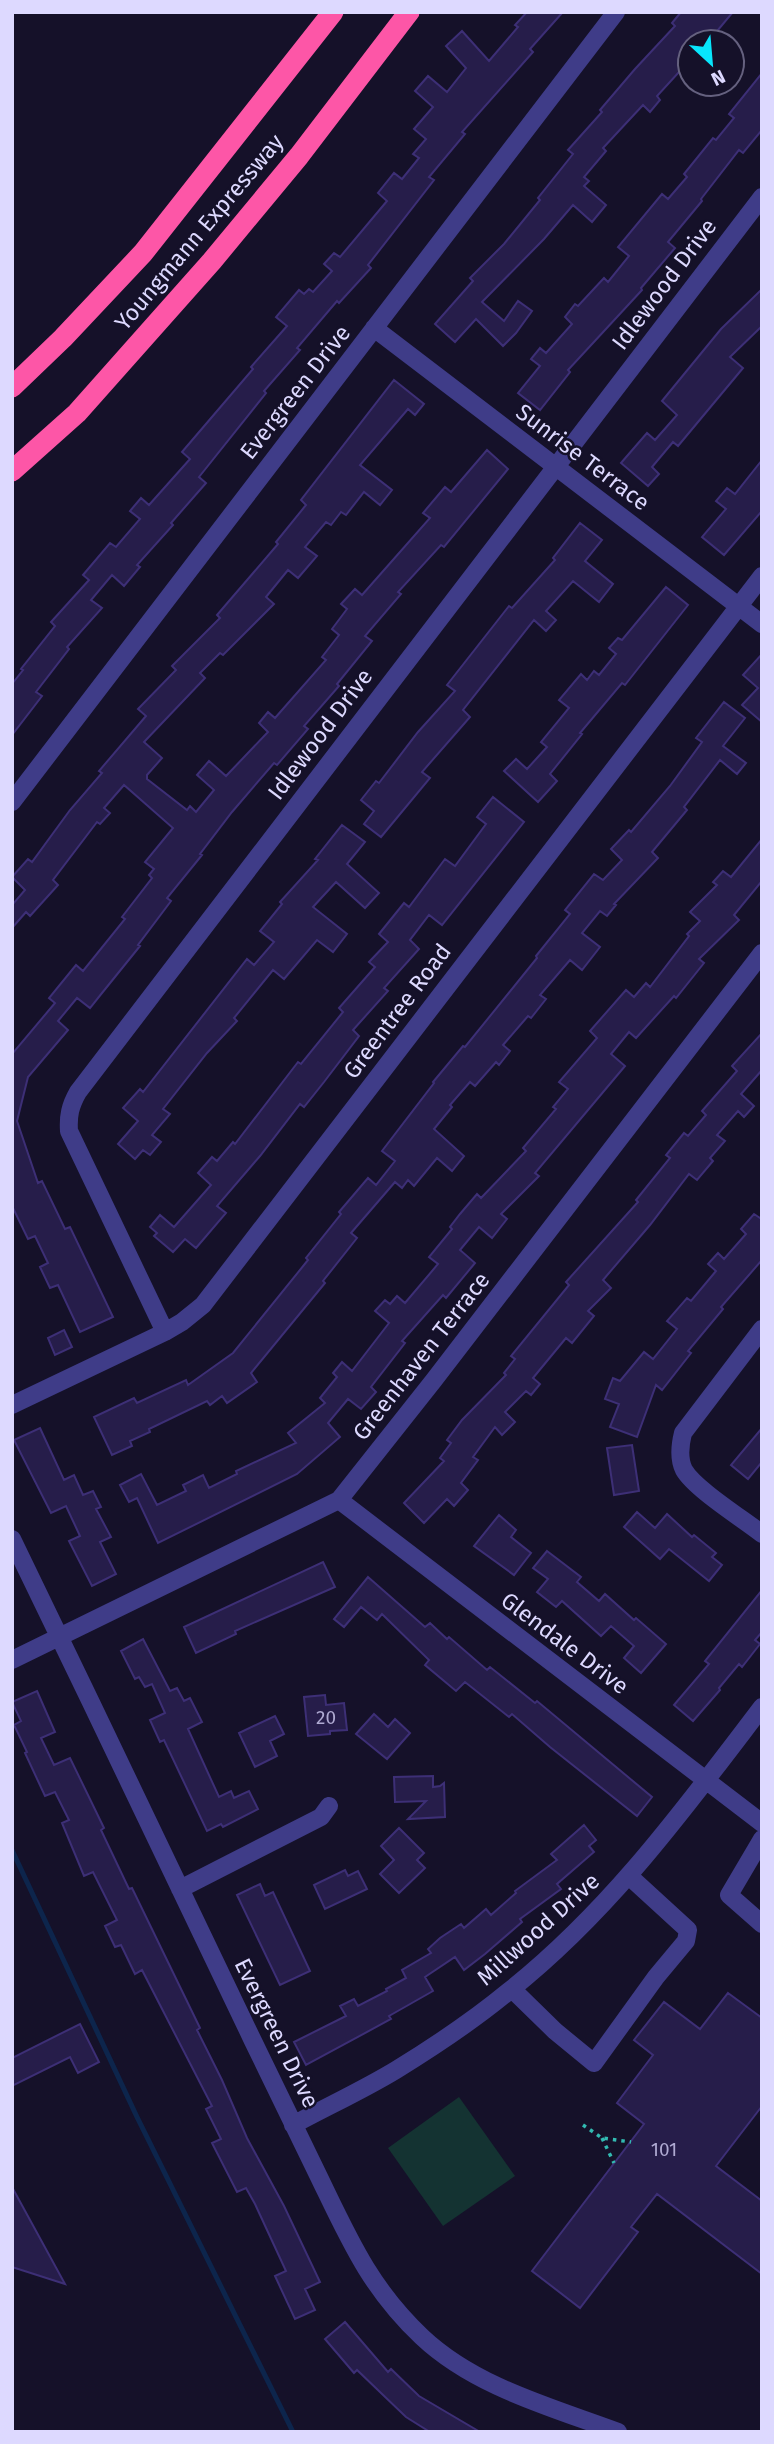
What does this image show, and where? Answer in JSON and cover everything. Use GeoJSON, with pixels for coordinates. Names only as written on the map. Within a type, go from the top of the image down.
{"type":"FeatureCollection","features":[{"type":"Feature","properties":{"kind":"highway","name":"Youngmann Expressway"},"geometry":{"type":"LineString","coordinates":[[12,387],[63,338],[143,253],[333,12]]}},
{"type":"Feature","properties":{"kind":"highway","name":"Youngmann Expressway"},"geometry":{"type":"LineString","coordinates":[[12,471],[77,413],[212,261],[290,167],[409,12]]}},
{"type":"Feature","properties":{"kind":"highway"},"geometry":{"type":"LineString","coordinates":[[12,376],[63,338]]}},
{"type":"Feature","properties":{"kind":"highway"},"geometry":{"type":"LineString","coordinates":[[12,484],[77,413]]}},
{"type":"Feature","properties":{"kind":"street","name":"Evergreen Drive"},"geometry":{"type":"LineString","coordinates":[[12,802],[616,12]]}},
{"type":"Feature","properties":{"kind":"street","name":"Idlewood Drive"},"geometry":{"type":"LineString","coordinates":[[165,1332],[69,1131],[71,1105],[86,1081],[762,197]]}},
{"type":"Feature","properties":{"kind":"street","name":"Sunrise Terrace"},"geometry":{"type":"LineString","coordinates":[[374,328],[762,624]]}},
{"type":"Feature","properties":{"kind":"street","name":"Greentree Road"},"geometry":{"type":"LineString","coordinates":[[12,1405],[165,1332],[183,1322],[203,1305],[762,576]]}},
{"type":"Feature","properties":{"kind":"street","name":"Greenhaven Terrace"},"geometry":{"type":"LineString","coordinates":[[12,1660],[339,1500],[443,1369],[762,953]]}},
{"type":"Feature","properties":{"kind":"street"},"geometry":{"type":"LineString","coordinates":[[762,1328],[683,1433],[680,1446],[681,1461],[692,1480],[762,1534]]}},
{"type":"Feature","properties":{"kind":"street","name":"Glendale Drive"},"geometry":{"type":"LineString","coordinates":[[339,1500],[762,1823]]}},
{"type":"Feature","properties":{"kind":"street","name":"Evergreen Drive"},"geometry":{"type":"LineString","coordinates":[[12,1539],[360,2262],[396,2311],[446,2356],[486,2380],[526,2398],[618,2432]]}},
{"type":"Feature","properties":{"kind":"street","name":"Millwood Drive"},"geometry":{"type":"LineString","coordinates":[[293,2125],[396,2070],[455,2032],[512,1989],[579,1929],[629,1876],[762,1707]]}},
{"type":"Feature","properties":{"kind":"street"},"geometry":{"type":"LineString","coordinates":[[180,1889],[321,1817],[329,1806]]}},
{"type":"Feature","properties":{"kind":"street"},"geometry":{"type":"LineString","coordinates":[[762,1839],[729,1895],[762,1924]]}},
{"type":"Feature","properties":{"kind":"street"},"geometry":{"type":"LineString","coordinates":[[512,1989],[555,2031],[594,2063],[656,1977],[686,1941],[688,1930],[629,1876]]}},
{"type":"Feature","properties":{"kind":"path"},"geometry":{"type":"LineString","coordinates":[[583,2125],[602,2138],[631,2142]]}},
{"type":"Feature","properties":{"kind":"path"},"geometry":{"type":"LineString","coordinates":[[602,2138],[614,2163]]}},
{"type":"Feature","properties":{"kind":"green space"},"geometry":{"type":"Polygon","coordinates":[[[459,2097],[515,2176],[443,2226],[388,2148],[459,2097]]]}},
{"type":"Feature","properties":{"kind":"building"},"geometry":{"type":"Polygon","coordinates":[[[527,12],[563,12],[530,49],[533,52],[462,132],[465,134],[429,177],[434,180],[368,265],[371,268],[339,303],[337,301],[297,348],[300,350],[264,391],[266,393],[199,477],[206,483],[137,565],[140,567],[124,586],[112,575],[91,600],[102,608],[67,647],[69,649],[36,692],[42,696],[12,735],[12,684],[55,626],[51,622],[89,580],[83,575],[110,543],[116,547],[140,519],[130,511],[141,498],[149,505],[190,459],[182,452],[287,326],[276,317],[299,290],[304,294],[309,289],[313,292],[332,271],[324,264],[334,253],[340,257],[387,201],[378,193],[394,173],[402,179],[419,158],[413,154],[426,139],[414,129],[433,107],[415,91],[428,76],[447,92],[466,68],[446,46],[462,31],[489,61],[527,12]]]}},
{"type":"Feature","properties":{"kind":"building"},"geometry":{"type":"Polygon","coordinates":[[[681,12],[733,12],[720,28],[676,28],[676,75],[657,96],[660,100],[650,112],[643,105],[603,148],[606,151],[584,177],[589,181],[584,186],[606,205],[592,222],[573,205],[544,239],[482,302],[504,321],[518,301],[532,311],[516,333],[503,346],[476,319],[455,342],[435,324],[473,281],[470,278],[504,244],[540,200],[538,198],[573,154],[568,150],[635,69],[675,26],[672,23],[681,12]]]}},
{"type":"Feature","properties":{"kind":"building"},"geometry":{"type":"Polygon","coordinates":[[[762,73],[762,130],[743,153],[739,150],[668,242],[675,248],[642,290],[568,370],[570,372],[540,410],[518,393],[540,366],[531,359],[540,348],[546,353],[572,324],[565,317],[575,304],[578,306],[604,278],[608,282],[629,256],[618,247],[662,194],[668,199],[687,177],[684,174],[713,138],[716,140],[734,118],[729,114],[742,98],[746,98],[746,93],[762,73]]]}},
{"type":"Feature","properties":{"kind":"building"},"geometry":{"type":"Polygon","coordinates":[[[762,289],[762,326],[730,357],[743,368],[678,446],[673,442],[652,467],[659,474],[648,486],[621,463],[647,433],[655,440],[677,415],[662,401],[721,329],[762,289]]]}},
{"type":"Feature","properties":{"kind":"building"},"geometry":{"type":"Polygon","coordinates":[[[394,380],[424,404],[415,415],[408,409],[360,465],[392,490],[380,505],[364,492],[346,515],[341,512],[331,525],[326,522],[305,547],[317,556],[298,578],[288,570],[266,597],[274,604],[223,655],[220,653],[200,673],[205,678],[144,742],[162,758],[147,775],[147,779],[187,810],[190,806],[196,812],[214,790],[197,775],[209,761],[226,776],[268,732],[259,723],[268,712],[275,718],[326,660],[322,657],[339,635],[332,629],[347,609],[341,604],[355,589],[362,595],[430,518],[423,513],[445,487],[451,492],[487,450],[508,469],[444,547],[441,545],[398,592],[401,594],[365,636],[372,641],[337,684],[339,686],[304,726],[308,729],[277,765],[274,763],[232,812],[167,898],[171,901],[138,945],[140,946],[90,1008],[77,998],[58,1021],[68,1030],[28,1077],[17,1121],[38,1183],[42,1181],[65,1229],[70,1227],[113,1317],[80,1332],[58,1285],[50,1288],[40,1267],[48,1263],[35,1236],[28,1239],[12,1206],[12,1054],[55,1003],[49,998],[76,965],[83,971],[125,919],[122,917],[152,878],[149,875],[154,869],[145,862],[173,828],[124,785],[104,808],[110,813],[100,824],[97,822],[53,880],[58,885],[30,916],[26,912],[12,928],[12,905],[25,890],[12,877],[28,859],[32,862],[70,810],[102,773],[99,771],[146,716],[138,709],[176,670],[172,666],[220,618],[217,615],[278,544],[276,542],[306,505],[301,500],[394,380]]]}},
{"type":"Feature","properties":{"kind":"building"},"geometry":{"type":"Polygon","coordinates":[[[762,460],[762,511],[724,555],[702,537],[726,509],[716,501],[727,488],[735,494],[762,460]]]}},
{"type":"Feature","properties":{"kind":"building"},"geometry":{"type":"Polygon","coordinates":[[[580,523],[602,540],[585,561],[613,584],[599,602],[573,581],[546,611],[556,620],[546,631],[534,620],[463,710],[470,717],[422,772],[430,778],[381,837],[364,824],[374,811],[361,800],[376,781],[379,783],[418,732],[455,691],[447,685],[509,606],[512,608],[555,560],[553,558],[580,523]]]}},
{"type":"Feature","properties":{"kind":"building"},"geometry":{"type":"Polygon","coordinates":[[[666,587],[688,605],[625,685],[622,683],[580,733],[582,734],[550,774],[557,781],[538,802],[504,771],[516,759],[527,769],[547,747],[541,742],[569,708],[559,700],[581,674],[587,680],[594,671],[599,675],[616,654],[609,648],[618,638],[622,640],[666,587]]]}},
{"type":"Feature","properties":{"kind":"building"},"geometry":{"type":"Polygon","coordinates":[[[762,654],[762,722],[742,705],[758,688],[743,675],[762,654]]]}},
{"type":"Feature","properties":{"kind":"building"},"geometry":{"type":"Polygon","coordinates":[[[724,702],[745,718],[723,746],[746,763],[737,774],[720,760],[684,807],[687,810],[652,852],[658,858],[614,904],[616,905],[607,916],[600,911],[582,933],[600,947],[582,970],[570,960],[540,995],[546,999],[503,1045],[510,1051],[499,1065],[496,1062],[475,1086],[470,1082],[450,1105],[452,1107],[434,1129],[464,1156],[452,1171],[437,1158],[414,1186],[408,1180],[402,1188],[395,1182],[351,1233],[357,1238],[323,1281],[325,1283],[251,1373],[257,1382],[227,1403],[222,1396],[210,1405],[207,1401],[149,1429],[150,1432],[130,1441],[132,1446],[112,1455],[94,1417],[134,1398],[137,1403],[186,1380],[188,1385],[233,1353],[308,1260],[306,1258],[341,1214],[339,1212],[368,1178],[376,1185],[395,1161],[382,1151],[433,1082],[537,958],[570,914],[565,910],[594,874],[603,880],[622,860],[611,849],[629,830],[631,832],[670,786],[702,742],[696,738],[724,702]]]}},
{"type":"Feature","properties":{"kind":"building"},"geometry":{"type":"Polygon","coordinates":[[[493,797],[524,822],[442,925],[429,915],[410,940],[419,949],[384,988],[388,991],[353,1030],[359,1036],[304,1107],[300,1104],[217,1206],[226,1213],[196,1248],[185,1239],[173,1252],[154,1236],[157,1233],[150,1227],[160,1215],[174,1227],[211,1185],[198,1173],[212,1157],[217,1161],[233,1142],[235,1144],[298,1062],[301,1064],[343,1012],[339,1008],[375,967],[369,962],[388,942],[379,934],[404,903],[409,907],[445,859],[455,866],[486,824],[477,817],[493,797]]]}},
{"type":"Feature","properties":{"kind":"building"},"geometry":{"type":"Polygon","coordinates":[[[342,825],[365,842],[347,864],[379,893],[365,908],[336,882],[313,907],[347,934],[333,952],[317,940],[284,979],[273,970],[234,1018],[237,1021],[207,1053],[163,1109],[170,1114],[152,1135],[161,1142],[150,1155],[143,1150],[135,1159],[118,1144],[138,1121],[123,1108],[140,1089],[143,1092],[247,959],[254,965],[274,942],[260,931],[282,904],[280,902],[318,860],[315,859],[342,825]]]}},
{"type":"Feature","properties":{"kind":"building"},"geometry":{"type":"Polygon","coordinates":[[[762,839],[762,881],[734,915],[739,920],[699,959],[704,963],[676,998],[674,996],[636,1038],[629,1032],[611,1054],[625,1066],[535,1173],[539,1176],[501,1214],[507,1219],[492,1238],[479,1227],[460,1250],[475,1263],[446,1298],[443,1295],[402,1341],[405,1343],[371,1387],[376,1392],[361,1409],[348,1399],[328,1423],[340,1437],[297,1474],[158,1543],[137,1498],[129,1502],[120,1485],[141,1474],[157,1505],[186,1491],[183,1485],[203,1475],[209,1488],[237,1474],[236,1471],[296,1443],[288,1433],[325,1403],[320,1398],[337,1377],[333,1373],[342,1362],[352,1371],[389,1323],[375,1311],[385,1300],[390,1304],[397,1296],[405,1303],[438,1264],[429,1257],[452,1229],[450,1227],[460,1214],[477,1194],[481,1198],[526,1151],[523,1148],[556,1109],[553,1107],[568,1089],[559,1082],[597,1038],[590,1031],[626,990],[634,997],[646,983],[650,987],[689,936],[687,934],[700,921],[690,912],[717,885],[713,882],[723,871],[731,877],[762,839]]]}},
{"type":"Feature","properties":{"kind":"building"},"geometry":{"type":"Polygon","coordinates":[[[762,1033],[762,1070],[741,1094],[754,1106],[744,1117],[738,1111],[717,1135],[725,1141],[710,1158],[713,1161],[697,1180],[689,1174],[603,1280],[611,1288],[588,1311],[594,1316],[572,1343],[566,1338],[533,1378],[540,1384],[531,1395],[526,1391],[505,1412],[515,1422],[502,1435],[495,1427],[473,1457],[478,1460],[461,1483],[468,1490],[454,1506],[447,1499],[424,1523],[404,1503],[444,1461],[440,1458],[451,1443],[447,1440],[462,1420],[506,1375],[504,1373],[515,1359],[511,1356],[569,1285],[566,1282],[638,1202],[636,1200],[670,1158],[666,1155],[684,1133],[688,1136],[706,1115],[702,1111],[737,1071],[732,1066],[762,1033]]]}},
{"type":"Feature","properties":{"kind":"building"},"geometry":{"type":"Polygon","coordinates":[[[754,1214],[760,1218],[762,1216],[762,1260],[721,1307],[723,1309],[688,1351],[691,1353],[662,1390],[656,1385],[637,1437],[610,1427],[619,1404],[605,1399],[613,1378],[620,1381],[644,1352],[653,1359],[677,1329],[667,1321],[687,1298],[691,1301],[716,1271],[708,1264],[718,1253],[724,1259],[746,1234],[741,1229],[754,1214]]]}},
{"type":"Feature","properties":{"kind":"building"},"geometry":{"type":"Polygon","coordinates":[[[64,1330],[72,1347],[55,1355],[48,1338],[64,1330]]]}},
{"type":"Feature","properties":{"kind":"building"},"geometry":{"type":"Polygon","coordinates":[[[40,1428],[64,1480],[74,1475],[83,1495],[93,1491],[101,1507],[96,1509],[111,1537],[100,1542],[116,1574],[92,1586],[69,1541],[80,1536],[66,1506],[51,1513],[14,1440],[40,1428]]]}},
{"type":"Feature","properties":{"kind":"building"},"geometry":{"type":"Polygon","coordinates":[[[762,1428],[762,1462],[748,1479],[731,1465],[762,1428]]]}},
{"type":"Feature","properties":{"kind":"building"},"geometry":{"type":"Polygon","coordinates":[[[632,1445],[639,1491],[614,1495],[607,1448],[632,1445]]]}},
{"type":"Feature","properties":{"kind":"building"},"geometry":{"type":"Polygon","coordinates":[[[637,1512],[655,1528],[667,1514],[692,1537],[694,1535],[716,1553],[712,1557],[722,1565],[709,1581],[669,1549],[660,1559],[624,1527],[637,1512]]]}},
{"type":"Feature","properties":{"kind":"building"},"geometry":{"type":"Polygon","coordinates":[[[499,1515],[516,1530],[511,1537],[531,1553],[514,1575],[474,1546],[499,1515]]]}},
{"type":"Feature","properties":{"kind":"building"},"geometry":{"type":"Polygon","coordinates":[[[547,1551],[581,1577],[577,1582],[599,1601],[605,1594],[666,1644],[641,1673],[624,1658],[634,1646],[611,1626],[601,1636],[562,1601],[556,1607],[537,1592],[548,1579],[533,1568],[547,1551]]]}},
{"type":"Feature","properties":{"kind":"building"},"geometry":{"type":"Polygon","coordinates":[[[323,1562],[335,1587],[235,1631],[236,1634],[196,1653],[184,1627],[323,1562]]]}},
{"type":"Feature","properties":{"kind":"building"},"geometry":{"type":"Polygon","coordinates":[[[368,1577],[425,1627],[430,1623],[487,1670],[490,1667],[535,1703],[537,1701],[652,1797],[637,1816],[512,1714],[509,1717],[465,1682],[456,1691],[425,1665],[429,1660],[382,1614],[377,1620],[361,1607],[344,1627],[334,1619],[368,1577]]]}},
{"type":"Feature","properties":{"kind":"building"},"geometry":{"type":"Polygon","coordinates":[[[762,1590],[762,1632],[755,1640],[760,1644],[742,1667],[739,1664],[693,1721],[674,1705],[709,1664],[705,1661],[762,1590]]]}},
{"type":"Feature","properties":{"kind":"building"},"geometry":{"type":"Polygon","coordinates":[[[143,1639],[170,1691],[177,1688],[184,1701],[190,1698],[202,1722],[188,1729],[219,1797],[231,1791],[234,1798],[249,1791],[258,1809],[223,1827],[221,1824],[207,1831],[164,1740],[160,1742],[150,1720],[165,1713],[152,1684],[145,1687],[139,1677],[135,1679],[121,1651],[143,1639]]]}},
{"type":"Feature","properties":{"kind":"building"},"geometry":{"type":"Polygon","coordinates":[[[37,1691],[55,1732],[41,1738],[54,1765],[70,1758],[104,1828],[101,1830],[129,1889],[132,1888],[200,2028],[197,2030],[247,2138],[284,2206],[320,2282],[305,2289],[315,2310],[295,2319],[275,2276],[286,2271],[255,2204],[246,2188],[237,2192],[212,2143],[221,2139],[206,2109],[212,2106],[142,1970],[135,1974],[121,1945],[115,1947],[105,1926],[117,1920],[93,1872],[84,1876],[62,1823],[69,1820],[55,1792],[45,1796],[25,1753],[27,1752],[14,1725],[21,1721],[12,1702],[37,1691]]]}},
{"type":"Feature","properties":{"kind":"building"},"geometry":{"type":"Polygon","coordinates":[[[325,1695],[326,1705],[344,1703],[347,1730],[308,1736],[304,1697],[325,1695]]]}},
{"type":"Feature","properties":{"kind":"building"},"geometry":{"type":"Polygon","coordinates":[[[374,1714],[388,1727],[395,1719],[410,1733],[387,1759],[356,1734],[374,1714]]]}},
{"type":"Feature","properties":{"kind":"building"},"geometry":{"type":"Polygon","coordinates":[[[275,1716],[284,1734],[270,1741],[277,1756],[255,1767],[239,1733],[275,1716]]]}},
{"type":"Feature","properties":{"kind":"building"},"geometry":{"type":"Polygon","coordinates":[[[433,1776],[433,1787],[444,1783],[445,1817],[408,1819],[426,1801],[395,1802],[394,1777],[433,1776]]]}},
{"type":"Feature","properties":{"kind":"building"},"geometry":{"type":"Polygon","coordinates":[[[584,1825],[596,1840],[589,1846],[594,1852],[557,1884],[561,1889],[520,1919],[522,1922],[464,1970],[455,1957],[425,1977],[433,1991],[389,2016],[391,2019],[306,2065],[294,2042],[346,2016],[340,2006],[354,1999],[358,2006],[406,1978],[402,1970],[431,1953],[428,1949],[461,1924],[464,1928],[486,1909],[491,1915],[516,1893],[515,1891],[557,1860],[551,1854],[584,1825]]]}},
{"type":"Feature","properties":{"kind":"building"},"geometry":{"type":"Polygon","coordinates":[[[399,1828],[424,1853],[417,1860],[425,1868],[399,1893],[380,1874],[394,1860],[381,1846],[399,1828]]]}},
{"type":"Feature","properties":{"kind":"building"},"geometry":{"type":"Polygon","coordinates":[[[345,1870],[348,1876],[358,1871],[367,1889],[325,1909],[314,1885],[345,1870]]]}},
{"type":"Feature","properties":{"kind":"building"},"geometry":{"type":"Polygon","coordinates":[[[260,1884],[265,1896],[273,1892],[310,1971],[280,1985],[237,1895],[260,1884]]]}},
{"type":"Feature","properties":{"kind":"building"},"geometry":{"type":"Polygon","coordinates":[[[728,1993],[762,2018],[762,2106],[716,2166],[762,2201],[762,2274],[657,2194],[631,2227],[638,2232],[580,2308],[532,2271],[644,2124],[617,2103],[653,2055],[634,2040],[664,2002],[700,2029],[728,1993]]]}},
{"type":"Feature","properties":{"kind":"building"},"geometry":{"type":"Polygon","coordinates":[[[80,2024],[99,2062],[78,2073],[70,2057],[12,2086],[12,2058],[80,2024]]]}},
{"type":"Feature","properties":{"kind":"building"},"geometry":{"type":"Polygon","coordinates":[[[12,2187],[65,2284],[12,2267],[12,2187]]]}},
{"type":"Feature","properties":{"kind":"building"},"geometry":{"type":"Polygon","coordinates":[[[345,2322],[388,2372],[391,2369],[419,2396],[480,2432],[430,2432],[406,2417],[357,2370],[354,2373],[325,2339],[345,2322]]]}},
{"type":"Feature","properties":{"kind":"waterway"},"geometry":{"type":"LineString","coordinates":[[12,1850],[137,2117],[293,2432]]}}]}
